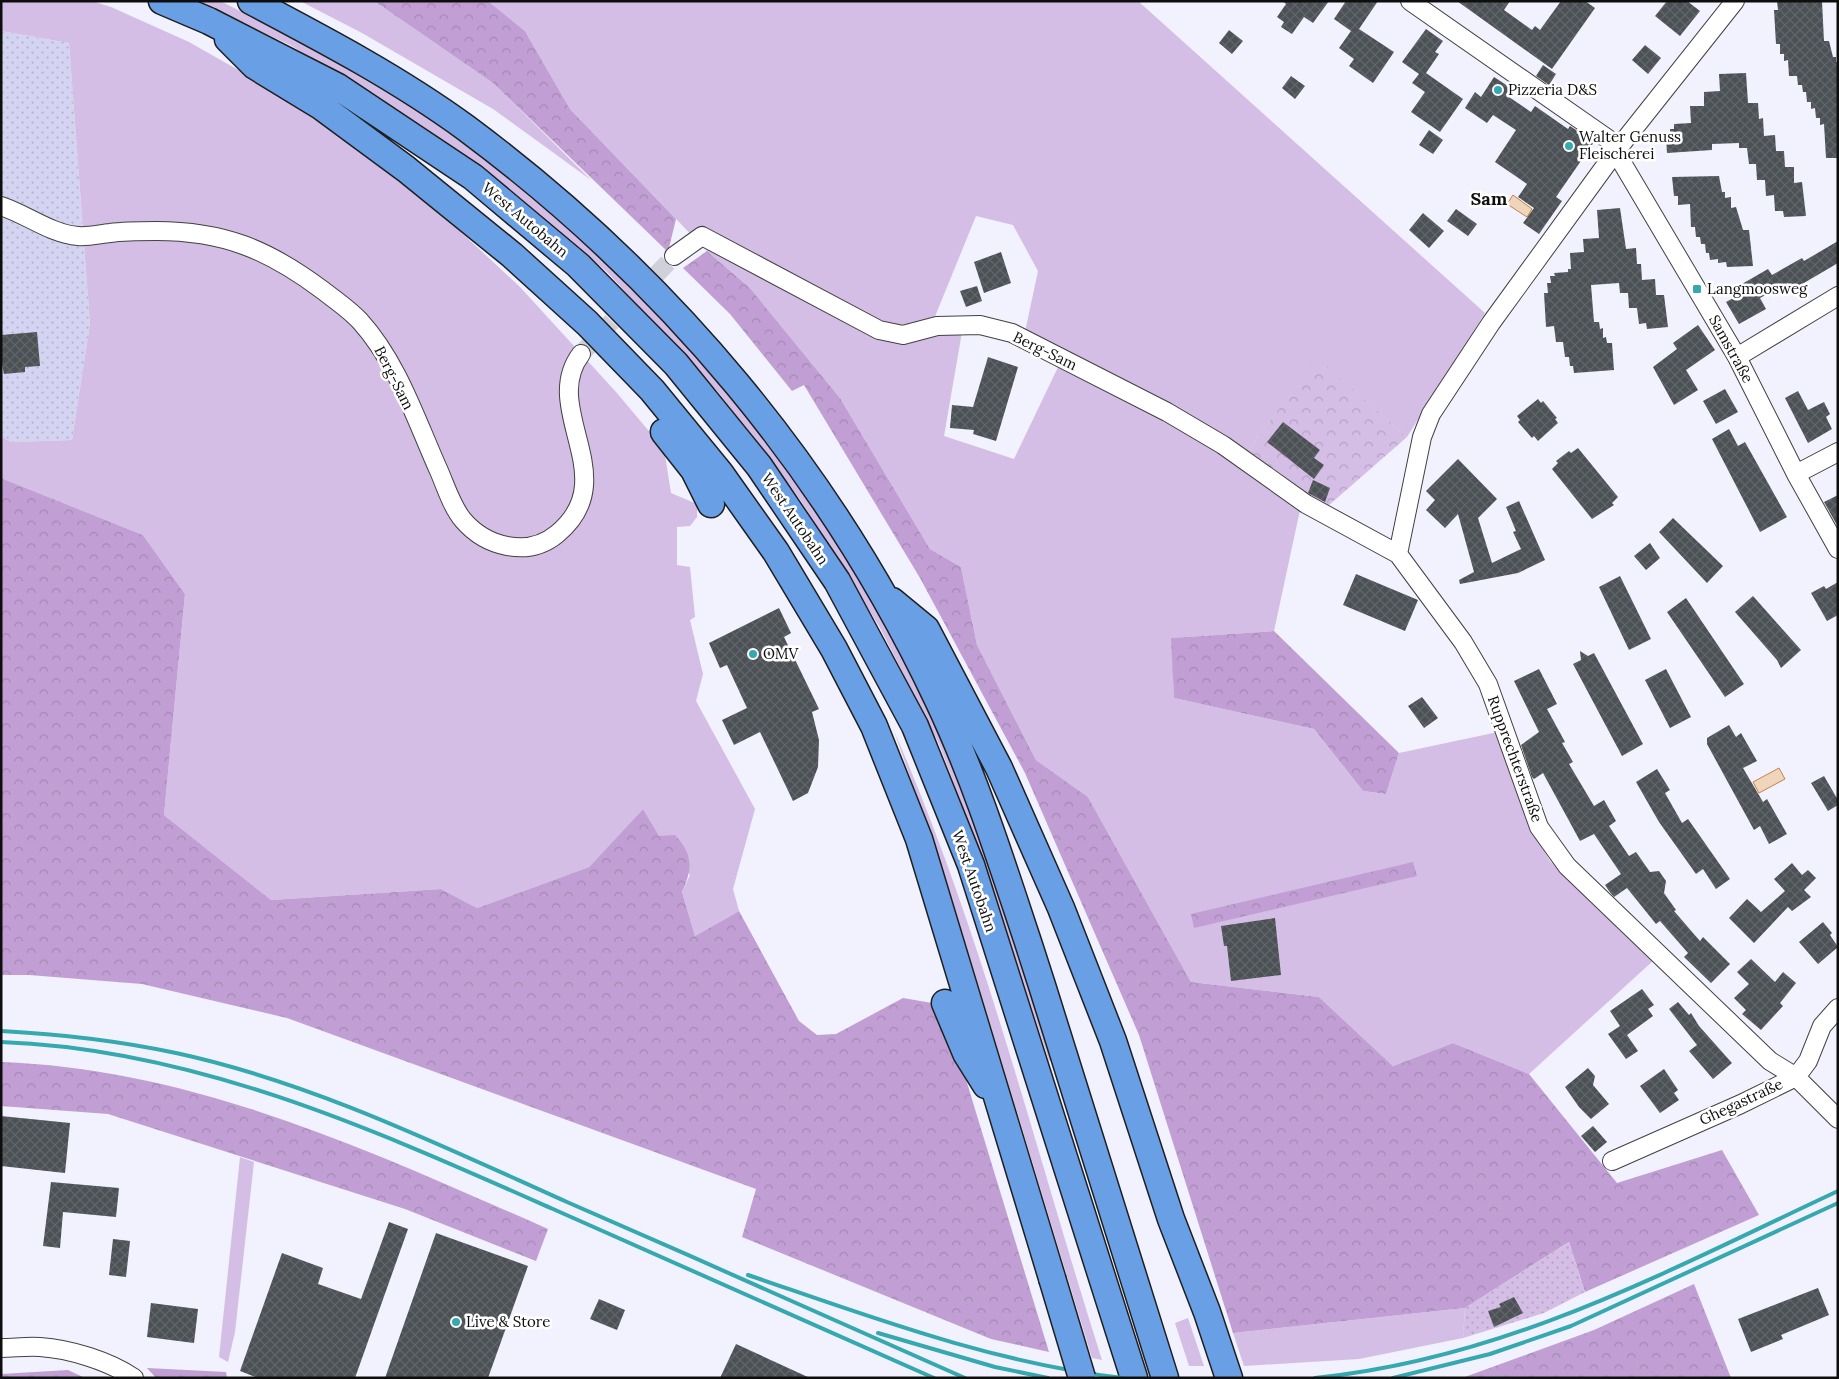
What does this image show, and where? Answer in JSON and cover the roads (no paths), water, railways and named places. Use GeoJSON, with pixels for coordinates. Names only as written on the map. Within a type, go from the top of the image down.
{"type":"FeatureCollection","features":[{"type":"Feature","properties":{"kind":"highway","name":"West Autobahn"},"geometry":{"type":"LineString","coordinates":[[162,1],[209,21],[338,87],[473,177],[578,265],[676,364],[759,466],[837,582],[915,726],[971,865],[1134,1378]]}},
{"type":"Feature","properties":{"kind":"highway","name":"West Autobahn"},"geometry":{"type":"LineString","coordinates":[[251,1],[361,60],[464,127],[582,221],[674,311],[751,398],[816,485],[884,594],[939,701],[980,797],[1054,1023],[1165,1378]]}},
{"type":"Feature","properties":{"kind":"highway"},"geometry":{"type":"LineString","coordinates":[[209,21],[255,66],[322,108],[406,169],[490,237],[587,323],[652,390],[720,473],[776,552],[834,649],[874,726],[919,839],[984,1048],[1082,1378]]}},
{"type":"Feature","properties":{"kind":"highway"},"geometry":{"type":"LineString","coordinates":[[615,353],[639,400],[694,470],[710,504]]}},
{"type":"Feature","properties":{"kind":"highway"},"geometry":{"type":"LineString","coordinates":[[884,594],[926,630],[999,768],[1062,908],[1102,1015],[1171,1219],[1207,1312],[1228,1378]]}},
{"type":"Feature","properties":{"kind":"highway"},"geometry":{"type":"LineString","coordinates":[[945,1004],[966,1053],[1002,1113]]}},
{"type":"Feature","properties":{"kind":"street"},"geometry":{"type":"LineString","coordinates":[[1410,1],[1593,127],[1608,139],[1616,150]]}},
{"type":"Feature","properties":{"kind":"street"},"geometry":{"type":"LineString","coordinates":[[1398,554],[1422,437],[1431,414],[1491,323],[1616,150],[1735,1]]}},
{"type":"Feature","properties":{"kind":"street","name":"Samstraße"},"geometry":{"type":"LineString","coordinates":[[1616,150],[1737,357],[1796,474],[1838,549]]}},
{"type":"Feature","properties":{"kind":"street","name":"Berg-Sam"},"geometry":{"type":"LineString","coordinates":[[1,206],[56,231],[78,236],[125,231],[158,231],[193,232],[226,238],[270,255],[296,271],[358,319],[374,337],[394,372],[455,508],[476,532],[491,542],[505,546],[528,547],[544,542],[555,536],[577,515],[584,495],[584,475],[568,394],[570,377],[581,354]]}},
{"type":"Feature","properties":{"kind":"street","name":"Berg-Sam"},"geometry":{"type":"LineString","coordinates":[[674,256],[702,236],[878,330],[903,335],[937,326],[980,325],[1012,333],[1167,412],[1223,445],[1306,504],[1398,554]]}},
{"type":"Feature","properties":{"kind":"street"},"geometry":{"type":"LineString","coordinates":[[1737,357],[1838,296]]}},
{"type":"Feature","properties":{"kind":"street"},"geometry":{"type":"LineString","coordinates":[[1796,474],[1838,452]]}},
{"type":"Feature","properties":{"kind":"street","name":"Rupprechterstraße"},"geometry":{"type":"LineString","coordinates":[[1398,554],[1463,642],[1488,684],[1539,827],[1567,866],[1770,1061],[1796,1077],[1838,1119]]}},
{"type":"Feature","properties":{"kind":"street","name":"Ghegastraße"},"geometry":{"type":"LineString","coordinates":[[1612,1160],[1741,1104],[1796,1077],[1808,1061],[1822,1026],[1838,1008]]}},
{"type":"Feature","properties":{"kind":"street"},"geometry":{"type":"LineString","coordinates":[[1,1348],[40,1347],[91,1358],[119,1368],[134,1378]]}},
{"type":"Feature","properties":{"kind":"tunnel"},"geometry":{"type":"LineString","coordinates":[[581,354],[674,256]]}},
{"type":"Feature","properties":{"kind":"railway"},"geometry":{"type":"LineString","coordinates":[[1,1031],[89,1039],[176,1053],[226,1065],[326,1098],[424,1138],[965,1378]]}},
{"type":"Feature","properties":{"kind":"railway"},"geometry":{"type":"LineString","coordinates":[[1,1042],[74,1048],[145,1060],[215,1077],[284,1099],[420,1151],[934,1378]]}},
{"type":"Feature","properties":{"kind":"railway"},"geometry":{"type":"LineString","coordinates":[[1315,1378],[1385,1368],[1453,1352],[1519,1332],[1648,1280],[1838,1191]]}},
{"type":"Feature","properties":{"kind":"railway"},"geometry":{"type":"LineString","coordinates":[[1393,1378],[1490,1354],[1571,1326],[1838,1203]]}},
{"type":"Feature","properties":{"kind":"railway"},"geometry":{"type":"LineString","coordinates":[[748,1275],[886,1322],[980,1350],[1075,1371],[1123,1378]]}},
{"type":"Feature","properties":{"kind":"railway"},"geometry":{"type":"LineString","coordinates":[[878,1333],[995,1367],[1048,1378]]}},
{"type":"Feature","properties":{"kind":"place","name":"Pizzeria D&S"},"geometry":{"type":"Point","coordinates":[1498,90]}},
{"type":"Feature","properties":{"kind":"place","name":"Walter Genuss Fleischerei"},"geometry":{"type":"Point","coordinates":[1569,146]}},
{"type":"Feature","properties":{"kind":"place","name":"Langmoosweg"},"geometry":{"type":"Point","coordinates":[1697,289]}},
{"type":"Feature","properties":{"kind":"place","name":"OMV"},"geometry":{"type":"Point","coordinates":[753,654]}},
{"type":"Feature","properties":{"kind":"place","name":"Live & Store"},"geometry":{"type":"Point","coordinates":[456,1322]}},
{"type":"Feature","properties":{"kind":"district","name":"Sam"},"geometry":{"type":"Point","coordinates":[1489,199]}}]}
